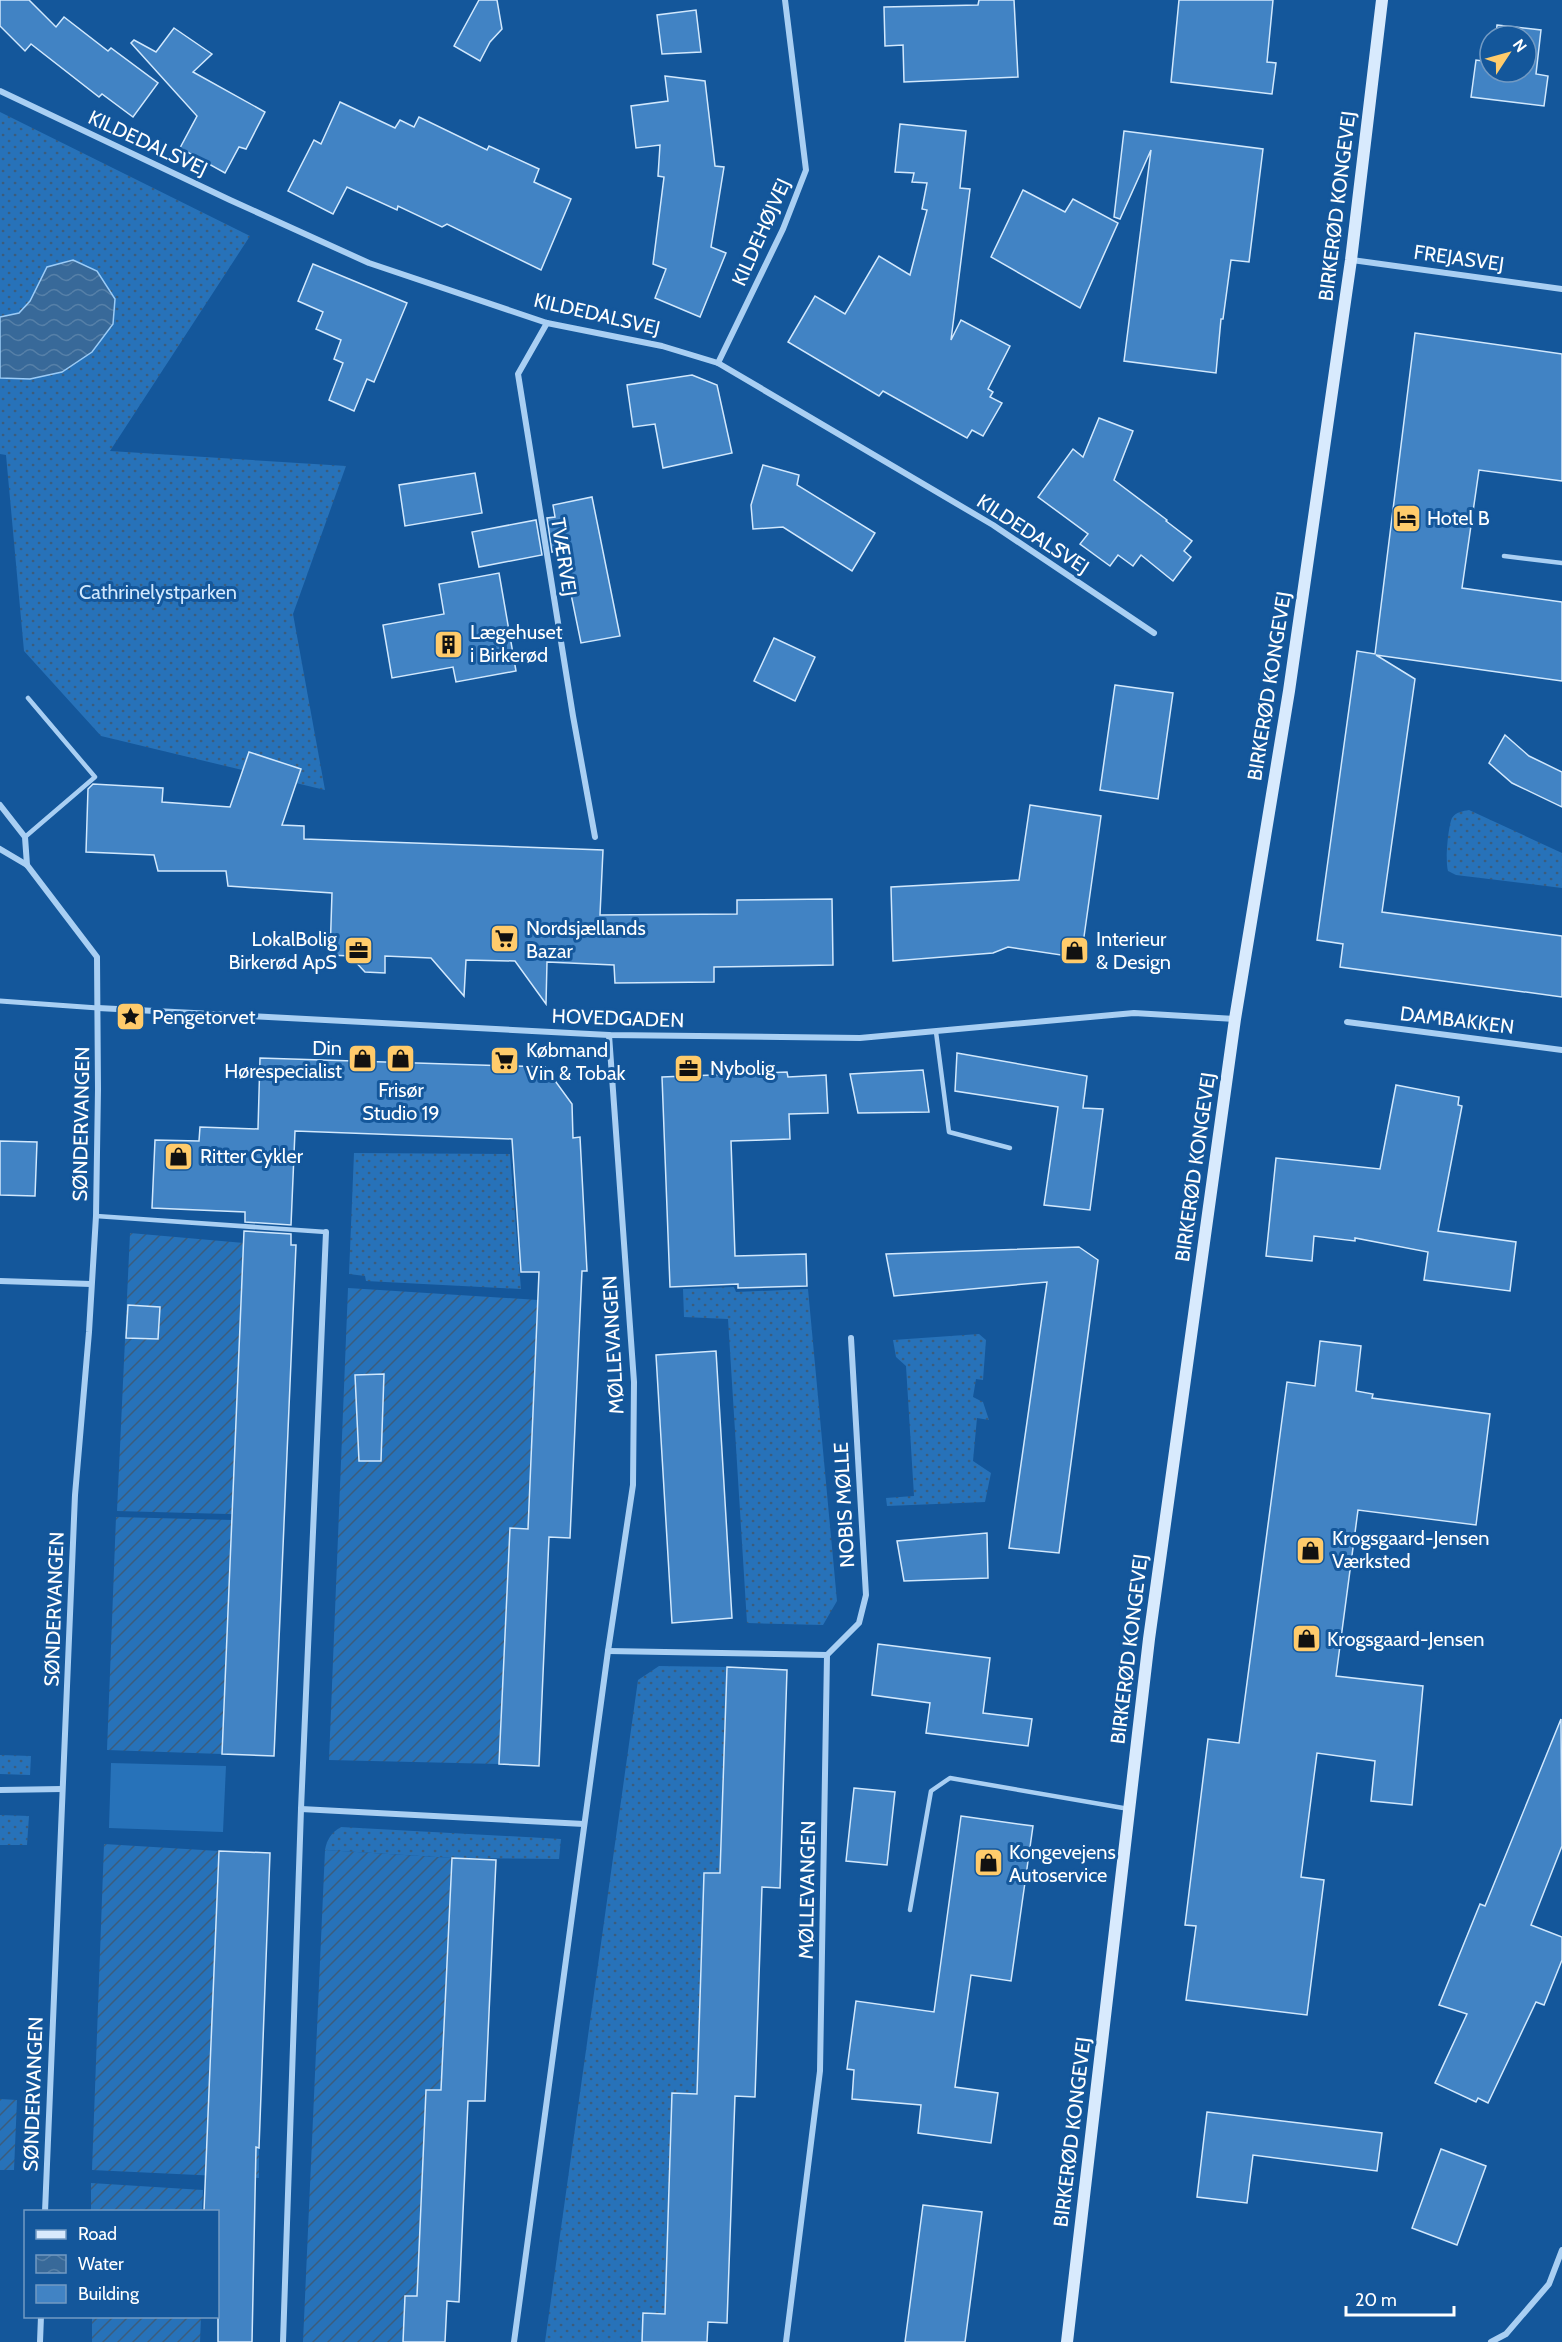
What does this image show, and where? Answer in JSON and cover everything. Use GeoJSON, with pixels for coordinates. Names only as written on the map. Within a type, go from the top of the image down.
{"type":"FeatureCollection","features":[{"type":"Feature","properties":{"kind":"main road","name":"BIRKERØD KONGEVEJ"},"geometry":{"type":"LineString","coordinates":[[1067,2342],[1149,1639],[1235,1019],[1289,691],[1350,260],[1382,0]]}},
{"type":"Feature","properties":{"kind":"street","name":"KILDEHØJVEJ"},"geometry":{"type":"LineString","coordinates":[[718,363],[783,229],[806,170],[784,0]]}},
{"type":"Feature","properties":{"kind":"street","name":"KILDEDALSVEJ"},"geometry":{"type":"LineString","coordinates":[[0,91],[230,200],[369,262],[547,323],[662,346],[718,363],[993,525],[1154,633]]}},
{"type":"Feature","properties":{"kind":"street","name":"FREJASVEJ"},"geometry":{"type":"LineString","coordinates":[[1350,260],[1562,289]]}},
{"type":"Feature","properties":{"kind":"street","name":"TVÆRVEJ"},"geometry":{"type":"LineString","coordinates":[[547,323],[518,374],[573,716],[595,837]]}},
{"type":"Feature","properties":{"kind":"street"},"geometry":{"type":"LineString","coordinates":[[0,806],[25,837],[27,865]]}},
{"type":"Feature","properties":{"kind":"street"},"geometry":{"type":"LineString","coordinates":[[0,849],[27,865]]}},
{"type":"Feature","properties":{"kind":"street","name":"SØNDERVANGEN"},"geometry":{"type":"LineString","coordinates":[[27,865],[97,957],[98,1008],[96,1216],[75,1495],[45,2210]]}},
{"type":"Feature","properties":{"kind":"street","name":"HOVEDGADEN"},"geometry":{"type":"LineString","coordinates":[[0,1001],[609,1035],[860,1038],[1134,1013],[1235,1019]]}},
{"type":"Feature","properties":{"kind":"street","name":"DAMBAKKEN"},"geometry":{"type":"LineString","coordinates":[[1347,1022],[1562,1050]]}},
{"type":"Feature","properties":{"kind":"street","name":"MØLLEVANGEN"},"geometry":{"type":"LineString","coordinates":[[514,2342],[608,1651],[633,1485],[634,1382],[609,1035]]}},
{"type":"Feature","properties":{"kind":"street"},"geometry":{"type":"LineString","coordinates":[[283,2342],[301,1809],[326,1232]]}},
{"type":"Feature","properties":{"kind":"street"},"geometry":{"type":"LineString","coordinates":[[0,1281],[91,1284]]}},
{"type":"Feature","properties":{"kind":"street","name":"NOBIS MØLLE"},"geometry":{"type":"LineString","coordinates":[[828,1655],[859,1623],[866,1595],[851,1338]]}},
{"type":"Feature","properties":{"kind":"street"},"geometry":{"type":"LineString","coordinates":[[608,1651],[828,1655]]}},
{"type":"Feature","properties":{"kind":"street","name":"MØLLEVANGEN"},"geometry":{"type":"LineString","coordinates":[[786,2342],[820,2071],[828,1655]]}},
{"type":"Feature","properties":{"kind":"street"},"geometry":{"type":"LineString","coordinates":[[0,1790],[62,1789]]}},
{"type":"Feature","properties":{"kind":"street"},"geometry":{"type":"LineString","coordinates":[[301,1809],[584,1824]]}},
{"type":"Feature","properties":{"kind":"street"},"geometry":{"type":"LineString","coordinates":[[1491,2342],[1506,2334],[1549,2284],[1562,2250]]}},
{"type":"Feature","properties":{"kind":"street"},"geometry":{"type":"LineString","coordinates":[[40,2342],[41,2318]]}},
{"type":"Feature","properties":{"kind":"lane"},"geometry":{"type":"LineString","coordinates":[[1504,556],[1562,563]]}},
{"type":"Feature","properties":{"kind":"lane"},"geometry":{"type":"LineString","coordinates":[[25,837],[95,777],[28,698]]}},
{"type":"Feature","properties":{"kind":"lane"},"geometry":{"type":"LineString","coordinates":[[936,1032],[949,1132],[1010,1148]]}},
{"type":"Feature","properties":{"kind":"lane"},"geometry":{"type":"LineString","coordinates":[[96,1216],[326,1232]]}},
{"type":"Feature","properties":{"kind":"lane"},"geometry":{"type":"LineString","coordinates":[[910,1910],[931,1791],[950,1778],[1129,1809]]}},
{"type":"Feature","properties":{"kind":"green space","name":"Cathrinelystparken"},"geometry":{"type":"Polygon","coordinates":[[[0,112],[250,236],[110,451],[346,466],[293,614],[325,790],[101,736],[24,651],[6,455],[0,454],[0,112]]]}},
{"type":"Feature","properties":{"kind":"green space"},"geometry":{"type":"Polygon","coordinates":[[[1469,810],[1562,853],[1562,888],[1456,875],[1448,871],[1447,844],[1452,818],[1462,811],[1469,810]]]}},
{"type":"Feature","properties":{"kind":"green space"},"geometry":{"type":"Polygon","coordinates":[[[354,1153],[510,1154],[521,1289],[366,1281],[365,1276],[349,1274],[354,1153]]]}},
{"type":"Feature","properties":{"kind":"green space"},"geometry":{"type":"Polygon","coordinates":[[[130,1233],[244,1243],[261,1515],[117,1511],[130,1233]]]}},
{"type":"Feature","properties":{"kind":"green space"},"geometry":{"type":"Polygon","coordinates":[[[734,1287],[736,1292],[808,1289],[837,1601],[823,1625],[747,1623],[728,1319],[684,1317],[683,1289],[734,1287]]]}},
{"type":"Feature","properties":{"kind":"green space"},"geometry":{"type":"Polygon","coordinates":[[[348,1288],[538,1300],[528,1529],[510,1528],[499,1764],[329,1760],[348,1288]]]}},
{"type":"Feature","properties":{"kind":"green space"},"geometry":{"type":"Polygon","coordinates":[[[979,1334],[986,1340],[983,1380],[976,1379],[973,1397],[983,1402],[989,1420],[977,1418],[973,1461],[991,1473],[985,1502],[887,1506],[886,1498],[914,1496],[906,1366],[896,1357],[893,1340],[979,1334]]]}},
{"type":"Feature","properties":{"kind":"green space"},"geometry":{"type":"Polygon","coordinates":[[[116,1517],[232,1520],[222,1754],[107,1750],[116,1517]]]}},
{"type":"Feature","properties":{"kind":"green space"},"geometry":{"type":"Polygon","coordinates":[[[659,1666],[727,1667],[720,1873],[704,1873],[697,2094],[672,2093],[665,2314],[643,2313],[643,2342],[545,2342],[638,1680],[659,1666]]]}},
{"type":"Feature","properties":{"kind":"green space"},"geometry":{"type":"Polygon","coordinates":[[[0,1755],[31,1756],[30,1775],[0,1774],[0,1755]]]}},
{"type":"Feature","properties":{"kind":"green space"},"geometry":{"type":"Polygon","coordinates":[[[111,1763],[226,1766],[223,1832],[109,1828],[111,1763]]]}},
{"type":"Feature","properties":{"kind":"green space"},"geometry":{"type":"Polygon","coordinates":[[[0,1815],[29,1816],[27,1845],[0,1845],[0,1815]]]}},
{"type":"Feature","properties":{"kind":"green space"},"geometry":{"type":"Polygon","coordinates":[[[341,1827],[561,1839],[559,1859],[452,1858],[325,1850],[330,1837],[341,1827]]]}},
{"type":"Feature","properties":{"kind":"green space"},"geometry":{"type":"Polygon","coordinates":[[[104,1844],[219,1851],[207,2145],[259,2148],[259,2178],[92,2170],[104,1844]]]}},
{"type":"Feature","properties":{"kind":"green space"},"geometry":{"type":"Polygon","coordinates":[[[325,1850],[452,1858],[441,2090],[426,2090],[417,2296],[403,2342],[303,2342],[325,1850]]]}},
{"type":"Feature","properties":{"kind":"green space"},"geometry":{"type":"Polygon","coordinates":[[[0,2099],[17,2100],[14,2170],[0,2170],[0,2099]]]}},
{"type":"Feature","properties":{"kind":"green space"},"geometry":{"type":"Polygon","coordinates":[[[91,2183],[203,2190],[202,2210],[91,2210],[91,2183]]]}},
{"type":"Feature","properties":{"kind":"green space"},"geometry":{"type":"Polygon","coordinates":[[[92,2318],[201,2318],[200,2342],[92,2342],[92,2318]]]}},
{"type":"Feature","properties":{"kind":"water"},"geometry":{"type":"Polygon","coordinates":[[[73,260],[97,271],[115,299],[113,324],[92,352],[62,372],[30,379],[0,378],[0,317],[19,313],[30,301],[47,267],[73,260]]]}},
{"type":"Feature","properties":{"kind":"building"},"geometry":{"type":"Polygon","coordinates":[[[0,0],[29,0],[56,27],[64,17],[108,51],[111,48],[158,83],[133,117],[102,94],[99,97],[31,44],[25,51],[0,26],[0,0]]]}},
{"type":"Feature","properties":{"kind":"building"},"geometry":{"type":"Polygon","coordinates":[[[479,0],[497,0],[502,29],[490,42],[480,61],[454,46],[479,0]]]}},
{"type":"Feature","properties":{"kind":"building"},"geometry":{"type":"Polygon","coordinates":[[[979,0],[1014,0],[1018,77],[904,82],[903,45],[885,46],[884,7],[978,5],[979,0]]]}},
{"type":"Feature","properties":{"kind":"building"},"geometry":{"type":"Polygon","coordinates":[[[1179,0],[1273,0],[1267,62],[1276,63],[1272,94],[1171,82],[1179,0]]]}},
{"type":"Feature","properties":{"kind":"building"},"geometry":{"type":"Polygon","coordinates":[[[696,10],[701,52],[662,54],[657,15],[696,10]]]}},
{"type":"Feature","properties":{"kind":"building"},"geometry":{"type":"Polygon","coordinates":[[[174,28],[212,54],[193,72],[265,112],[246,149],[239,147],[225,173],[180,148],[197,116],[131,43],[134,40],[156,52],[174,28]]]}},
{"type":"Feature","properties":{"kind":"building"},"geometry":{"type":"Polygon","coordinates":[[[1538,30],[1541,30],[1538,56],[1538,30]]]}},
{"type":"Feature","properties":{"kind":"building"},"geometry":{"type":"Polygon","coordinates":[[[1476,60],[1478,60],[1478,84],[1538,84],[1538,74],[1548,76],[1544,106],[1471,97],[1476,60]]]}},
{"type":"Feature","properties":{"kind":"building"},"geometry":{"type":"Polygon","coordinates":[[[665,76],[705,81],[715,166],[724,167],[711,247],[726,253],[700,317],[655,298],[666,269],[653,264],[664,177],[658,176],[660,145],[636,148],[631,106],[668,101],[665,76]]]}},
{"type":"Feature","properties":{"kind":"building"},"geometry":{"type":"Polygon","coordinates":[[[340,102],[395,128],[400,120],[414,127],[419,117],[487,150],[489,146],[539,169],[534,182],[571,199],[541,270],[447,224],[442,227],[398,206],[397,210],[347,187],[333,214],[288,191],[314,140],[321,144],[340,102]]]}},
{"type":"Feature","properties":{"kind":"building"},"geometry":{"type":"Polygon","coordinates":[[[900,124],[966,131],[960,188],[970,189],[951,340],[961,320],[1010,346],[988,389],[993,392],[990,397],[1002,403],[983,436],[972,430],[967,438],[883,391],[879,396],[788,342],[815,296],[845,314],[879,256],[910,275],[927,210],[922,209],[927,183],[912,182],[914,173],[895,172],[900,124]]]}},
{"type":"Feature","properties":{"kind":"building"},"geometry":{"type":"Polygon","coordinates":[[[1124,131],[1263,149],[1249,262],[1231,260],[1223,319],[1221,319],[1216,373],[1124,361],[1151,150],[1120,219],[1114,217],[1124,131]]]}},
{"type":"Feature","properties":{"kind":"building"},"geometry":{"type":"Polygon","coordinates":[[[1023,190],[1065,212],[1073,199],[1118,223],[1080,308],[991,257],[1023,190]]]}},
{"type":"Feature","properties":{"kind":"building"},"geometry":{"type":"Polygon","coordinates":[[[313,264],[407,303],[374,382],[367,379],[354,411],[329,400],[343,363],[334,359],[341,340],[316,329],[323,312],[298,301],[313,264]]]}},
{"type":"Feature","properties":{"kind":"building"},"geometry":{"type":"Polygon","coordinates":[[[1415,333],[1562,354],[1562,481],[1479,470],[1462,588],[1562,602],[1562,681],[1376,655],[1415,679],[1382,912],[1562,936],[1562,997],[1340,967],[1343,944],[1317,940],[1357,651],[1375,654],[1415,333]]]}},
{"type":"Feature","properties":{"kind":"building"},"geometry":{"type":"Polygon","coordinates":[[[692,375],[717,385],[732,453],[663,468],[655,424],[633,427],[627,385],[692,375]]]}},
{"type":"Feature","properties":{"kind":"building"},"geometry":{"type":"Polygon","coordinates":[[[1099,418],[1133,431],[1114,480],[1192,541],[1184,551],[1191,557],[1173,581],[1141,555],[1133,566],[1118,555],[1110,566],[1080,544],[1088,534],[1038,497],[1073,449],[1083,457],[1099,418]]]}},
{"type":"Feature","properties":{"kind":"building"},"geometry":{"type":"Polygon","coordinates":[[[763,465],[799,475],[797,485],[875,533],[852,571],[783,527],[753,529],[751,505],[763,465]]]}},
{"type":"Feature","properties":{"kind":"building"},"geometry":{"type":"Polygon","coordinates":[[[475,473],[482,513],[405,526],[399,485],[475,473]]]}},
{"type":"Feature","properties":{"kind":"building"},"geometry":{"type":"Polygon","coordinates":[[[592,497],[620,636],[581,643],[562,550],[552,552],[547,518],[555,517],[553,505],[592,497]]]}},
{"type":"Feature","properties":{"kind":"building"},"geometry":{"type":"Polygon","coordinates":[[[536,520],[542,555],[479,567],[472,532],[536,520]]]}},
{"type":"Feature","properties":{"kind":"building","name":"Lægehuset i Birkerød"},"geometry":{"type":"Polygon","coordinates":[[[499,573],[516,671],[456,682],[453,667],[392,678],[383,625],[444,614],[439,584],[499,573]]]}},
{"type":"Feature","properties":{"kind":"building"},"geometry":{"type":"Polygon","coordinates":[[[774,638],[815,657],[795,701],[754,681],[774,638]]]}},
{"type":"Feature","properties":{"kind":"building"},"geometry":{"type":"Polygon","coordinates":[[[1115,685],[1173,693],[1158,799],[1100,790],[1115,685]]]}},
{"type":"Feature","properties":{"kind":"building"},"geometry":{"type":"Polygon","coordinates":[[[1505,735],[1529,756],[1562,772],[1562,807],[1512,783],[1489,763],[1505,735]]]}},
{"type":"Feature","properties":{"kind":"building"},"geometry":{"type":"Polygon","coordinates":[[[249,752],[301,769],[282,825],[304,826],[304,839],[603,850],[600,915],[737,914],[737,900],[832,899],[833,965],[714,967],[714,982],[615,983],[614,965],[547,962],[546,1004],[515,961],[466,960],[464,996],[431,958],[385,956],[385,973],[365,972],[350,956],[330,955],[332,893],[228,886],[226,871],[158,871],[154,855],[86,852],[88,789],[93,784],[163,788],[162,802],[230,807],[249,752]]]}},
{"type":"Feature","properties":{"kind":"building"},"geometry":{"type":"Polygon","coordinates":[[[1030,805],[1101,816],[1081,958],[1008,947],[993,953],[893,961],[891,887],[1019,880],[1030,805]]]}},
{"type":"Feature","properties":{"kind":"building"},"geometry":{"type":"Polygon","coordinates":[[[957,1053],[1087,1076],[1083,1108],[1103,1109],[1090,1210],[1044,1205],[1058,1107],[955,1091],[957,1053]]]}},
{"type":"Feature","properties":{"kind":"building"},"geometry":{"type":"Polygon","coordinates":[[[260,1058],[545,1067],[572,1104],[573,1138],[580,1137],[587,1271],[582,1271],[570,1538],[549,1537],[539,1766],[499,1764],[510,1528],[528,1529],[539,1272],[521,1272],[512,1139],[295,1131],[291,1225],[245,1222],[245,1212],[152,1208],[155,1140],[199,1141],[200,1127],[258,1129],[260,1058]]]}},
{"type":"Feature","properties":{"kind":"building"},"geometry":{"type":"Polygon","coordinates":[[[923,1070],[929,1112],[858,1113],[850,1074],[923,1070]]]}},
{"type":"Feature","properties":{"kind":"building"},"geometry":{"type":"Polygon","coordinates":[[[787,1072],[788,1077],[826,1075],[828,1113],[789,1114],[790,1139],[731,1141],[735,1256],[806,1254],[807,1286],[738,1288],[738,1284],[670,1287],[662,1077],[787,1072]]]}},
{"type":"Feature","properties":{"kind":"building"},"geometry":{"type":"Polygon","coordinates":[[[1396,1085],[1459,1097],[1458,1105],[1462,1106],[1438,1231],[1516,1242],[1510,1291],[1424,1280],[1428,1252],[1355,1238],[1355,1241],[1314,1236],[1312,1261],[1266,1256],[1276,1158],[1380,1169],[1396,1085]]]}},
{"type":"Feature","properties":{"kind":"building"},"geometry":{"type":"Polygon","coordinates":[[[0,1141],[37,1142],[35,1196],[0,1195],[0,1141]]]}},
{"type":"Feature","properties":{"kind":"building"},"geometry":{"type":"Polygon","coordinates":[[[244,1231],[291,1234],[291,1245],[296,1245],[274,1756],[222,1754],[244,1231]]]}},
{"type":"Feature","properties":{"kind":"building"},"geometry":{"type":"Polygon","coordinates":[[[1079,1247],[1098,1260],[1059,1553],[1009,1548],[1047,1282],[894,1296],[886,1254],[1079,1247]]]}},
{"type":"Feature","properties":{"kind":"building"},"geometry":{"type":"Polygon","coordinates":[[[128,1305],[160,1307],[158,1339],[126,1338],[128,1305]]]}},
{"type":"Feature","properties":{"kind":"building"},"geometry":{"type":"Polygon","coordinates":[[[1320,1341],[1361,1346],[1356,1391],[1373,1394],[1372,1398],[1490,1414],[1476,1525],[1358,1510],[1336,1676],[1423,1686],[1412,1805],[1371,1801],[1375,1761],[1317,1753],[1301,1877],[1324,1880],[1307,2015],[1186,2000],[1196,1926],[1185,1925],[1208,1739],[1239,1743],[1287,1382],[1315,1386],[1320,1341]]]}},
{"type":"Feature","properties":{"kind":"building"},"geometry":{"type":"Polygon","coordinates":[[[716,1351],[732,1618],[672,1623],[656,1355],[716,1351]]]}},
{"type":"Feature","properties":{"kind":"building"},"geometry":{"type":"Polygon","coordinates":[[[384,1374],[381,1461],[359,1461],[355,1375],[384,1374]]]}},
{"type":"Feature","properties":{"kind":"building"},"geometry":{"type":"Polygon","coordinates":[[[987,1533],[988,1578],[904,1581],[897,1541],[987,1533]]]}},
{"type":"Feature","properties":{"kind":"building"},"geometry":{"type":"Polygon","coordinates":[[[878,1644],[990,1658],[983,1713],[1032,1719],[1028,1746],[926,1733],[930,1703],[872,1695],[878,1644]]]}},
{"type":"Feature","properties":{"kind":"building"},"geometry":{"type":"Polygon","coordinates":[[[727,1667],[787,1670],[780,1888],[762,1887],[755,2097],[735,2096],[727,2323],[708,2322],[707,2342],[642,2342],[643,2313],[665,2314],[672,2093],[697,2094],[704,1873],[720,1873],[727,1667]]]}},
{"type":"Feature","properties":{"kind":"building"},"geometry":{"type":"Polygon","coordinates":[[[1561,1719],[1562,1846],[1531,1925],[1562,1937],[1562,1960],[1544,2005],[1536,2002],[1488,2103],[1478,2098],[1476,2102],[1435,2083],[1467,2014],[1439,2005],[1480,1904],[1485,1906],[1561,1719]]]}},
{"type":"Feature","properties":{"kind":"building"},"geometry":{"type":"Polygon","coordinates":[[[854,1788],[895,1792],[887,1865],[846,1861],[854,1788]]]}},
{"type":"Feature","properties":{"kind":"building"},"geometry":{"type":"Polygon","coordinates":[[[961,1816],[1033,1826],[1011,1981],[971,1975],[955,2087],[998,2093],[991,2143],[918,2133],[921,2105],[852,2099],[854,2070],[847,2069],[856,2001],[934,2012],[961,1816]]]}},
{"type":"Feature","properties":{"kind":"building"},"geometry":{"type":"Polygon","coordinates":[[[219,1851],[270,1853],[259,2148],[256,2147],[252,2342],[218,2342],[219,2210],[204,2210],[219,1851]]]}},
{"type":"Feature","properties":{"kind":"building"},"geometry":{"type":"Polygon","coordinates":[[[452,1858],[496,1860],[485,2101],[468,2101],[459,2302],[447,2301],[445,2342],[403,2342],[405,2296],[417,2296],[426,2090],[441,2090],[452,1858]]]}},
{"type":"Feature","properties":{"kind":"building"},"geometry":{"type":"Polygon","coordinates":[[[1207,2112],[1382,2133],[1377,2171],[1253,2155],[1247,2203],[1197,2197],[1207,2112]]]}},
{"type":"Feature","properties":{"kind":"building"},"geometry":{"type":"Polygon","coordinates":[[[1441,2149],[1486,2166],[1457,2245],[1412,2228],[1441,2149]]]}},
{"type":"Feature","properties":{"kind":"building"},"geometry":{"type":"Polygon","coordinates":[[[923,2205],[982,2212],[965,2342],[905,2342],[923,2205]]]}},
{"type":"Feature","properties":{"kind":"place","name":"Hotel B"},"geometry":{"type":"Point","coordinates":[1406,518]}},
{"type":"Feature","properties":{"kind":"place","name":"Lægehuset i Birkerød"},"geometry":{"type":"Point","coordinates":[449,644]}},
{"type":"Feature","properties":{"kind":"place","name":"Nordsjællands Bazar"},"geometry":{"type":"Point","coordinates":[505,939]}},
{"type":"Feature","properties":{"kind":"place","name":"LokalBolig Birkerød ApS"},"geometry":{"type":"Point","coordinates":[358,950]}},
{"type":"Feature","properties":{"kind":"place","name":"Interieur & Design"},"geometry":{"type":"Point","coordinates":[1075,950]}},
{"type":"Feature","properties":{"kind":"place","name":"Pengetorvet"},"geometry":{"type":"Point","coordinates":[131,1017]}},
{"type":"Feature","properties":{"kind":"place","name":"Din Hørespecialist"},"geometry":{"type":"Point","coordinates":[363,1059]}},
{"type":"Feature","properties":{"kind":"place","name":"Frisør Studio 19"},"geometry":{"type":"Point","coordinates":[401,1059]}},
{"type":"Feature","properties":{"kind":"place","name":"Købmand Vin & Tobak"},"geometry":{"type":"Point","coordinates":[505,1061]}},
{"type":"Feature","properties":{"kind":"place","name":"Nybolig"},"geometry":{"type":"Point","coordinates":[689,1068]}},
{"type":"Feature","properties":{"kind":"place","name":"Ritter Cykler"},"geometry":{"type":"Point","coordinates":[179,1156]}},
{"type":"Feature","properties":{"kind":"place","name":"Krogsgaard-Jensen Værksted"},"geometry":{"type":"Point","coordinates":[1311,1550]}},
{"type":"Feature","properties":{"kind":"place","name":"Krogsgaard-Jensen"},"geometry":{"type":"Point","coordinates":[1306,1639]}},
{"type":"Feature","properties":{"kind":"place","name":"Kongevejens Autoservice"},"geometry":{"type":"Point","coordinates":[988,1863]}}]}
